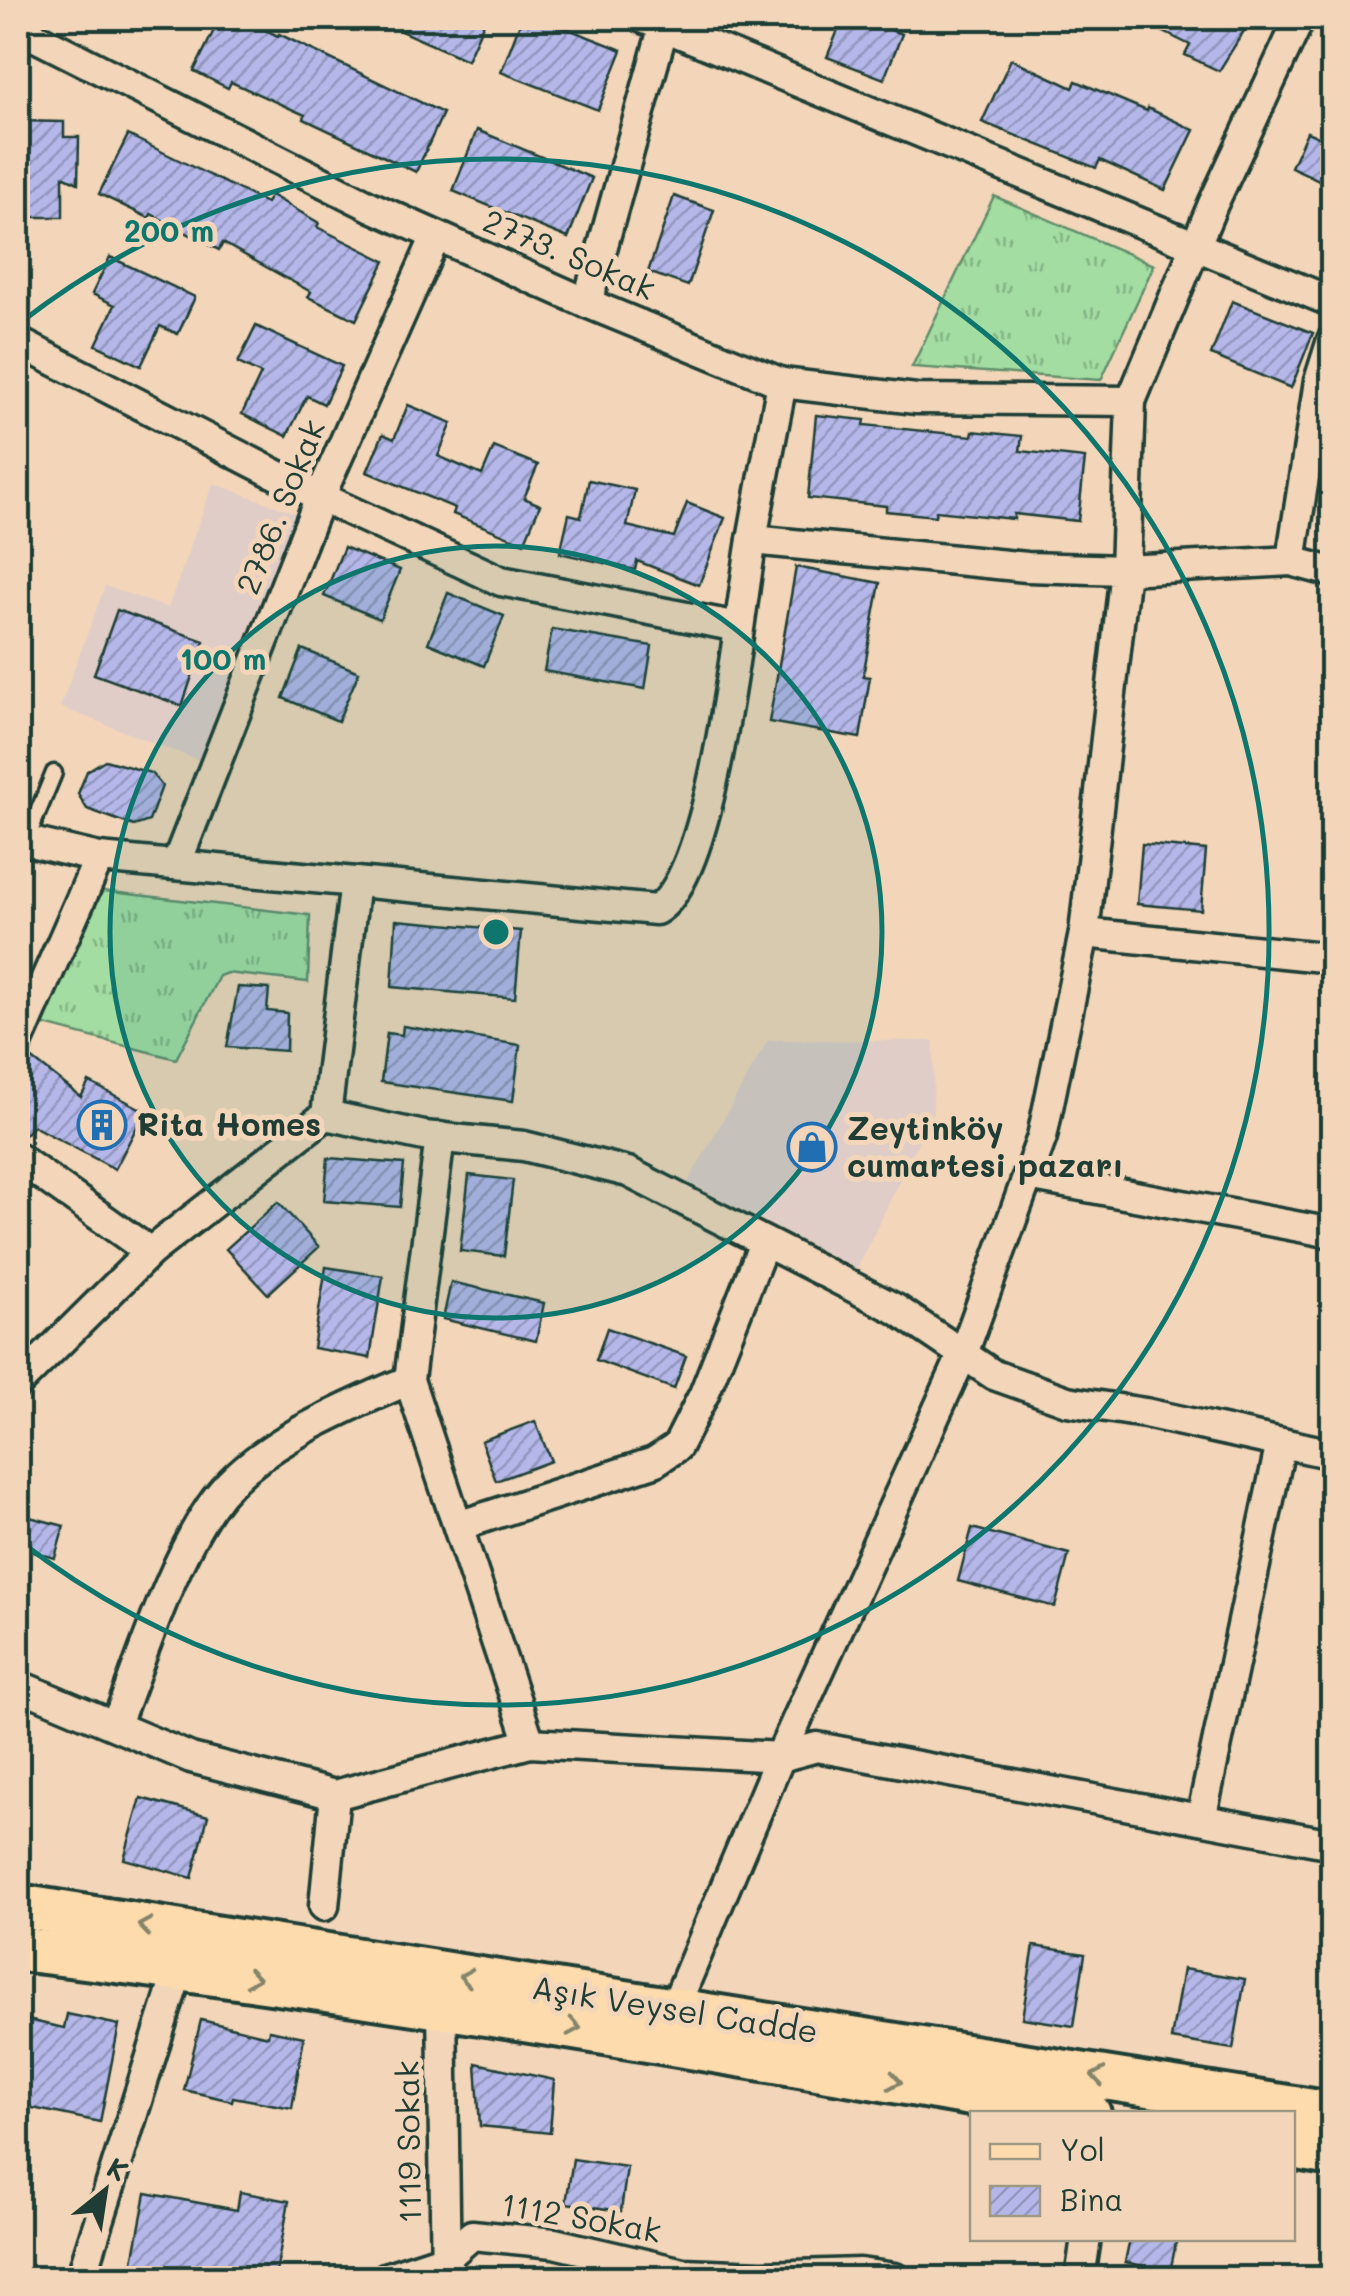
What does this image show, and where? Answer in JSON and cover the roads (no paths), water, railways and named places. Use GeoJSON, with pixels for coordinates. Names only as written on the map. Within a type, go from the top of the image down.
{"type":"FeatureCollection","features":[{"type":"Feature","properties":{"kind":"main road","name":"Aşık Veysel Cadde"},"geometry":{"type":"LineString","coordinates":[[18,1906],[1332,2114]]}},
{"type":"Feature","properties":{"kind":"main road","name":"Aşık Veysel Cadde"},"geometry":{"type":"LineString","coordinates":[[18,1949],[442,2005],[1071,2111]]}},
{"type":"Feature","properties":{"kind":"main road"},"geometry":{"type":"LineString","coordinates":[[1295,2148],[1332,2154]]}},
{"type":"Feature","properties":{"kind":"street"},"geometry":{"type":"LineString","coordinates":[[674,2009],[780,1757],[963,1354],[1042,1137],[1084,933],[1124,570],[1131,401],[1195,248],[1300,18]]}},
{"type":"Feature","properties":{"kind":"street"},"geometry":{"type":"LineString","coordinates":[[588,303],[657,20],[1332,302]]}},
{"type":"Feature","properties":{"kind":"street","name":"2773. Sokak"},"geometry":{"type":"LineString","coordinates":[[18,28],[372,207],[588,303],[782,383],[916,399],[1131,401]]}},
{"type":"Feature","properties":{"kind":"street","name":"2786. Sokak"},"geometry":{"type":"LineString","coordinates":[[176,864],[320,496],[436,236]]}},
{"type":"Feature","properties":{"kind":"street"},"geometry":{"type":"LineString","coordinates":[[1291,561],[1318,381],[1332,340]]}},
{"type":"Feature","properties":{"kind":"street"},"geometry":{"type":"LineString","coordinates":[[19,347],[320,496],[501,580],[738,627]]}},
{"type":"Feature","properties":{"kind":"street"},"geometry":{"type":"LineString","coordinates":[[22,840],[99,858],[656,910],[668,904],[680,884],[704,817],[719,751],[752,540],[782,383]]}},
{"type":"Feature","properties":{"kind":"street"},"geometry":{"type":"LineString","coordinates":[[752,540],[1026,567],[1124,570],[1291,561],[1332,572]]}},
{"type":"Feature","properties":{"kind":"street"},"geometry":{"type":"LineString","coordinates":[[18,1042],[99,858]]}},
{"type":"Feature","properties":{"kind":"street"},"geometry":{"type":"LineString","coordinates":[[18,1383],[150,1252],[326,1115],[355,882]]}},
{"type":"Feature","properties":{"kind":"street"},"geometry":{"type":"LineString","coordinates":[[1084,933],[1332,958]]}},
{"type":"Feature","properties":{"kind":"street"},"geometry":{"type":"LineString","coordinates":[[326,1115],[440,1137],[524,1146],[628,1172],[896,1309],[994,1375],[1067,1402],[1145,1413],[1332,1454]]}},
{"type":"Feature","properties":{"kind":"street"},"geometry":{"type":"LineString","coordinates":[[440,1137],[410,1380],[530,1744]]}},
{"type":"Feature","properties":{"kind":"street"},"geometry":{"type":"LineString","coordinates":[[18,1158],[150,1252]]}},
{"type":"Feature","properties":{"kind":"street"},"geometry":{"type":"LineString","coordinates":[[1028,1176],[1332,1233]]}},
{"type":"Feature","properties":{"kind":"street"},"geometry":{"type":"LineString","coordinates":[[458,1526],[654,1462],[676,1447],[704,1394],[764,1243]]}},
{"type":"Feature","properties":{"kind":"street"},"geometry":{"type":"LineString","coordinates":[[116,1724],[170,1586],[211,1505],[244,1470],[316,1420],[410,1380]]}},
{"type":"Feature","properties":{"kind":"street"},"geometry":{"type":"LineString","coordinates":[[1201,1819],[1281,1443]]}},
{"type":"Feature","properties":{"kind":"street"},"geometry":{"type":"LineString","coordinates":[[18,1685],[191,1758],[335,1795],[530,1744],[780,1757],[818,1747],[1332,1844]]}},
{"type":"Feature","properties":{"kind":"street"},"geometry":{"type":"LineString","coordinates":[[324,1906],[335,1795]]}},
{"type":"Feature","properties":{"kind":"street"},"geometry":{"type":"LineString","coordinates":[[81,2278],[179,1968]]}},
{"type":"Feature","properties":{"kind":"street","name":"1119 Sokak"},"geometry":{"type":"LineString","coordinates":[[442,2005],[446,2268]]}},
{"type":"Feature","properties":{"kind":"street","name":"1112 Sokak"},"geometry":{"type":"LineString","coordinates":[[385,2278],[446,2268],[472,2235],[554,2243],[682,2273],[860,2273],[895,2278]]}},
{"type":"Feature","properties":{"kind":"street"},"geometry":{"type":"LineString","coordinates":[[1080,2278],[1086,2241]]}},
{"type":"Feature","properties":{"kind":"lane"},"geometry":{"type":"LineString","coordinates":[[22,840],[54,773]]}},
{"type":"Feature","properties":{"kind":"place","name":"Rita Homes"},"geometry":{"type":"Point","coordinates":[102,1125]}},
{"type":"Feature","properties":{"kind":"place","name":"Zeytinköy cumartesi pazarı"},"geometry":{"type":"Point","coordinates":[812,1147]}}]}
